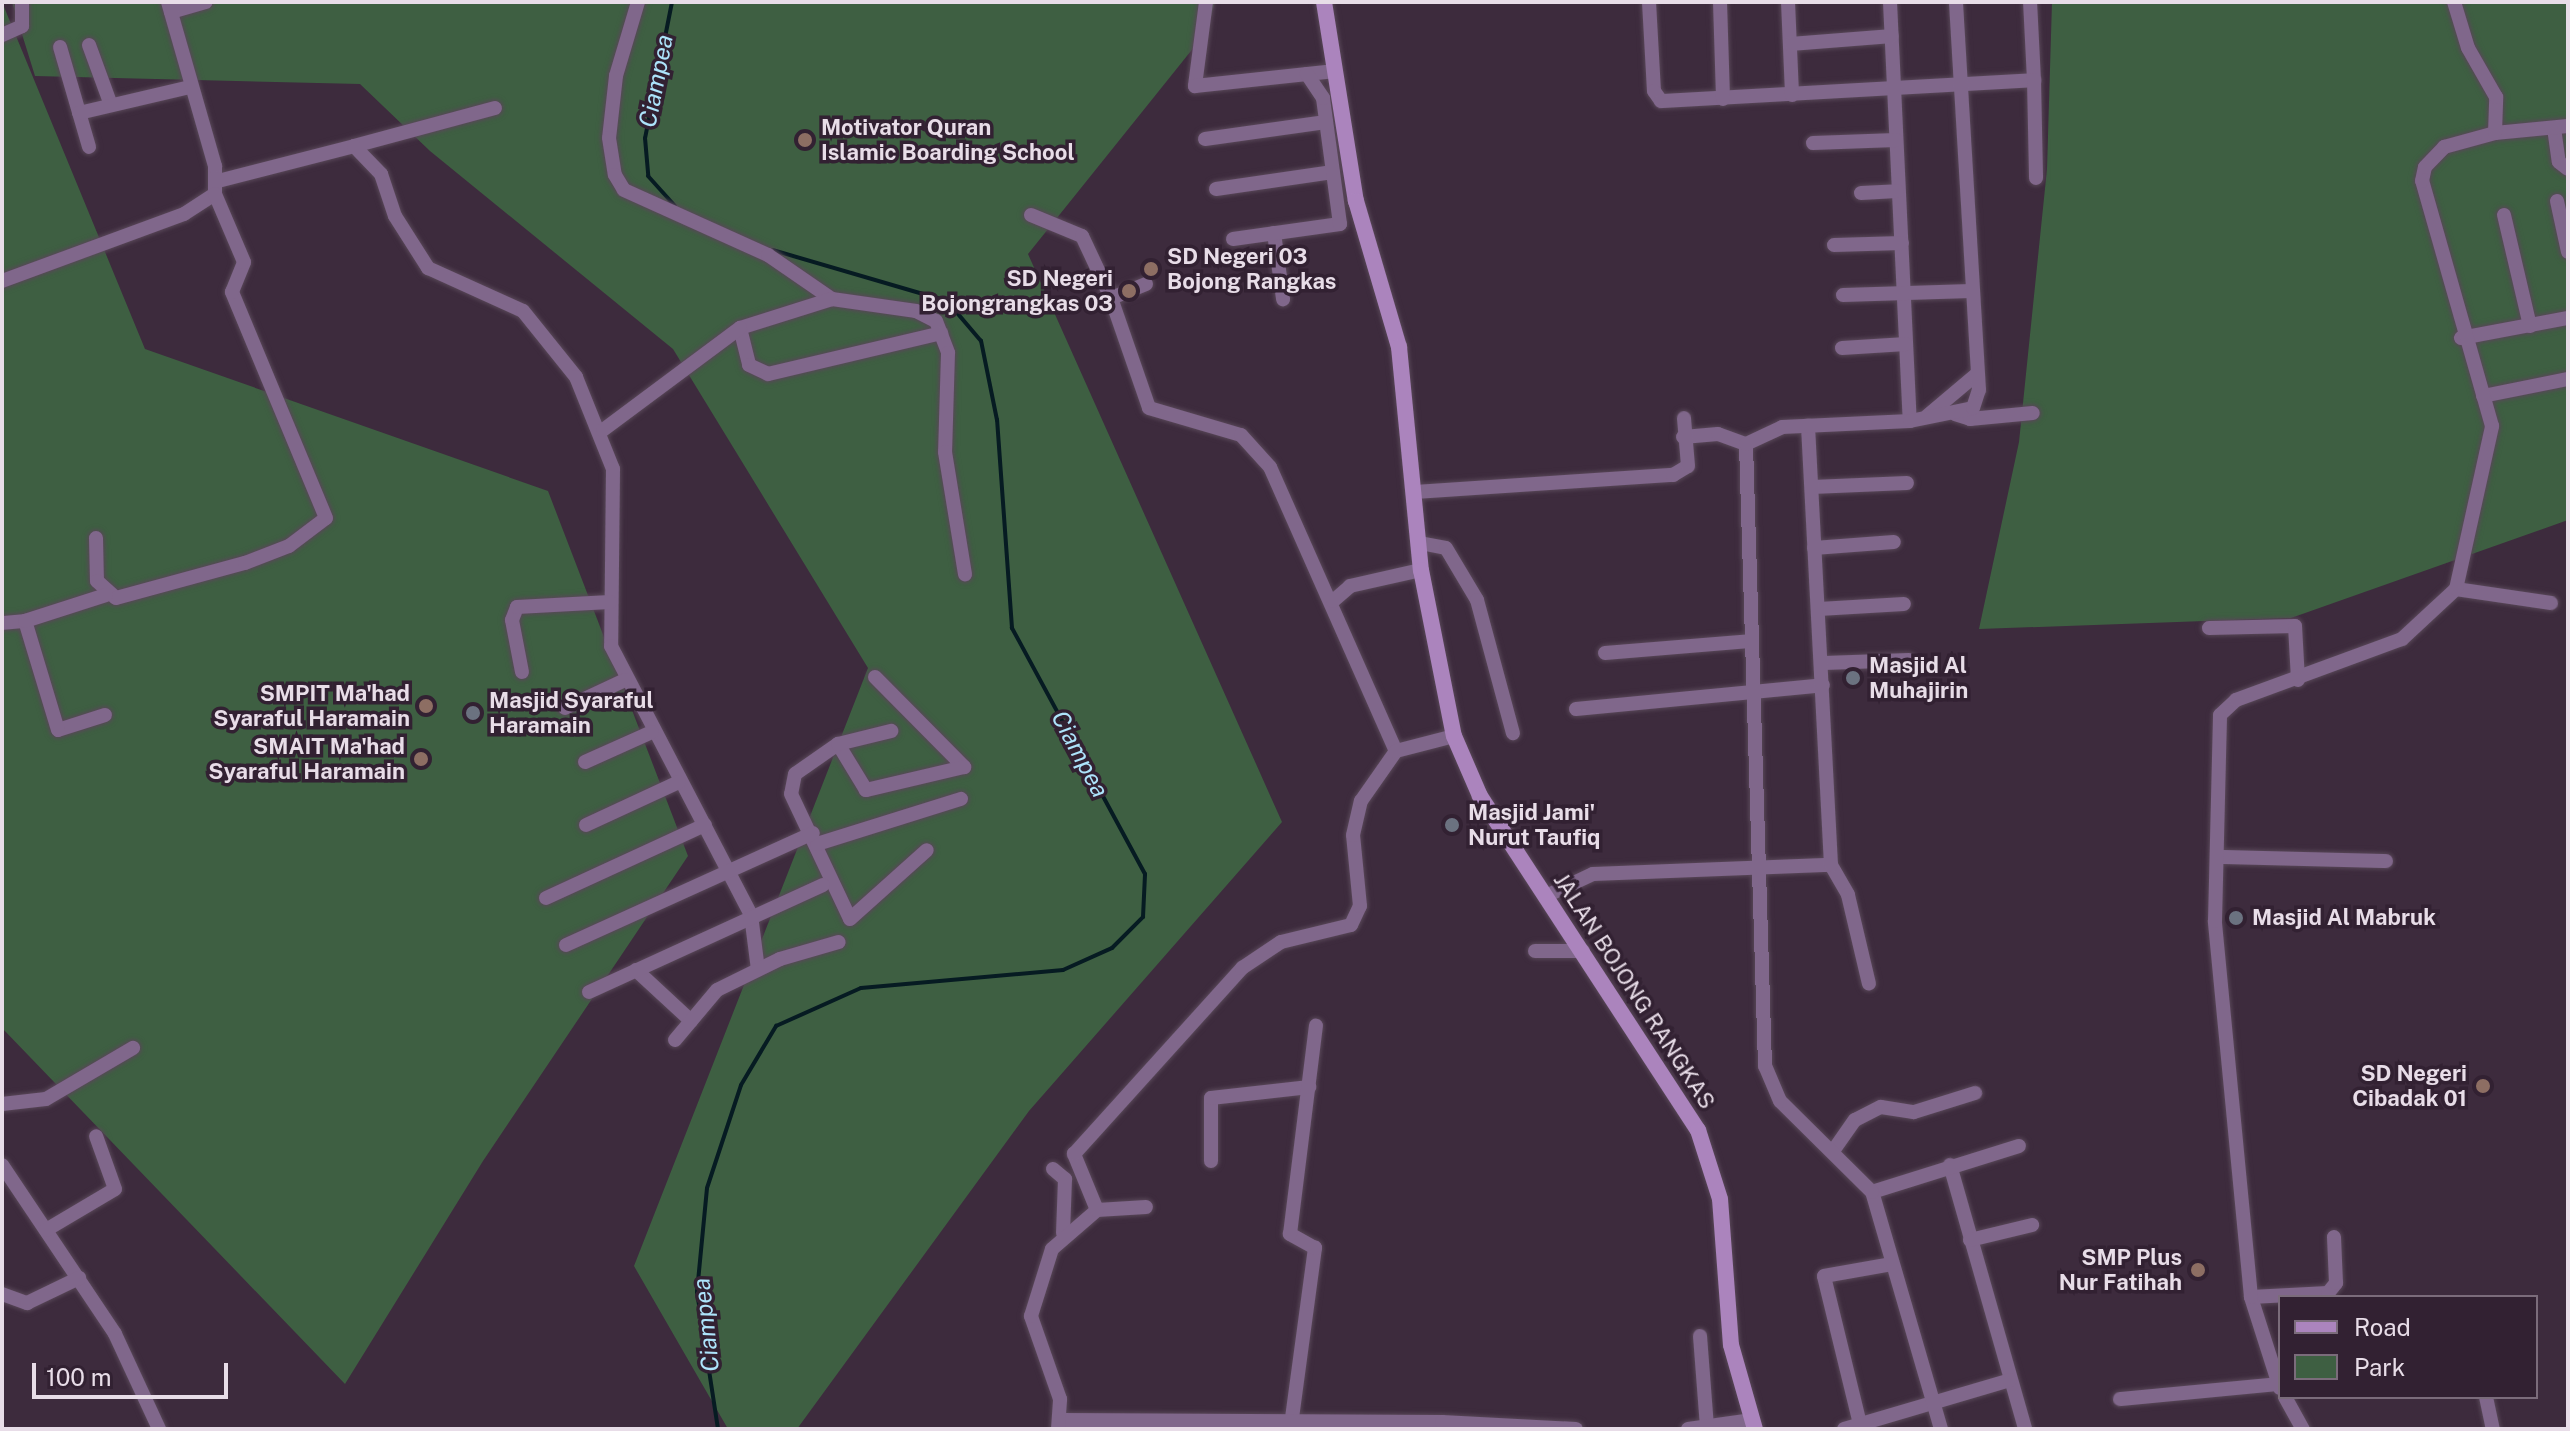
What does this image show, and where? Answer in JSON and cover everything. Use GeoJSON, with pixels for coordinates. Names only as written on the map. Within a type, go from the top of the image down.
{"type":"FeatureCollection","features":[{"type":"Feature","properties":{"kind":"main road","name":"JALAN BOJONG RANGKAS"},"geometry":{"type":"LineString","coordinates":[[1324,2],[1360,218],[1399,347],[1421,570],[1454,736],[1480,796],[1687,1108],[1708,1154],[1729,1279],[1731,1345],[1753,1425]]}},
{"type":"Feature","properties":{"kind":"street"},"geometry":{"type":"LineString","coordinates":[[2,35],[22,26],[22,2]]}},
{"type":"Feature","properties":{"kind":"street"},"geometry":{"type":"LineString","coordinates":[[2,623],[25,621],[106,595],[116,598],[245,563],[289,546],[326,518],[232,292],[244,262],[216,188],[170,7],[206,2]]}},
{"type":"Feature","properties":{"kind":"street"},"geometry":{"type":"LineString","coordinates":[[638,2],[616,76],[609,138],[624,190],[768,255],[832,299]]}},
{"type":"Feature","properties":{"kind":"street"},"geometry":{"type":"LineString","coordinates":[[1206,2],[1195,86],[1335,71]]}},
{"type":"Feature","properties":{"kind":"street"},"geometry":{"type":"LineString","coordinates":[[1649,2],[1656,98],[1723,99],[1894,91],[2034,80]]}},
{"type":"Feature","properties":{"kind":"street"},"geometry":{"type":"LineString","coordinates":[[1720,2],[1723,99]]}},
{"type":"Feature","properties":{"kind":"street"},"geometry":{"type":"LineString","coordinates":[[1788,2],[1792,95]]}},
{"type":"Feature","properties":{"kind":"street"},"geometry":{"type":"LineString","coordinates":[[1890,2],[1906,344],[1917,420]]}},
{"type":"Feature","properties":{"kind":"street"},"geometry":{"type":"LineString","coordinates":[[1746,444],[1771,429],[1917,420],[1973,408],[1977,374],[1956,2]]}},
{"type":"Feature","properties":{"kind":"street"},"geometry":{"type":"LineString","coordinates":[[2030,2],[2036,178]]}},
{"type":"Feature","properties":{"kind":"street"},"geometry":{"type":"LineString","coordinates":[[2454,2],[2468,48],[2494,88],[2495,133]]}},
{"type":"Feature","properties":{"kind":"street"},"geometry":{"type":"LineString","coordinates":[[1791,44],[1892,36]]}},
{"type":"Feature","properties":{"kind":"street"},"geometry":{"type":"LineString","coordinates":[[89,45],[111,105]]}},
{"type":"Feature","properties":{"kind":"street"},"geometry":{"type":"LineString","coordinates":[[60,47],[89,147]]}},
{"type":"Feature","properties":{"kind":"street"},"geometry":{"type":"LineString","coordinates":[[1233,239],[1340,224],[1323,98],[1307,74]]}},
{"type":"Feature","properties":{"kind":"street"},"geometry":{"type":"LineString","coordinates":[[79,113],[190,87]]}},
{"type":"Feature","properties":{"kind":"street"},"geometry":{"type":"LineString","coordinates":[[2,281],[184,214],[216,188],[495,108]]}},
{"type":"Feature","properties":{"kind":"street"},"geometry":{"type":"LineString","coordinates":[[1205,139],[1326,122]]}},
{"type":"Feature","properties":{"kind":"street"},"geometry":{"type":"LineString","coordinates":[[2278,1381],[2251,1297],[2214,903],[2221,857],[2222,709],[2402,639],[2456,589],[2491,438],[2483,396],[2461,338],[2422,181],[2425,167],[2444,147],[2495,133],[2561,127],[2559,162],[2568,169]]}},
{"type":"Feature","properties":{"kind":"street"},"geometry":{"type":"LineString","coordinates":[[1813,143],[1896,140]]}},
{"type":"Feature","properties":{"kind":"street"},"geometry":{"type":"LineString","coordinates":[[354,146],[381,174],[395,216],[428,268],[523,311],[576,377],[603,430],[613,469],[611,646],[652,732],[730,871],[751,915],[758,970]]}},
{"type":"Feature","properties":{"kind":"street"},"geometry":{"type":"LineString","coordinates":[[1216,189],[1333,172]]}},
{"type":"Feature","properties":{"kind":"street"},"geometry":{"type":"LineString","coordinates":[[1861,193],[1897,191]]}},
{"type":"Feature","properties":{"kind":"street"},"geometry":{"type":"LineString","coordinates":[[2557,201],[2568,252]]}},
{"type":"Feature","properties":{"kind":"street"},"geometry":{"type":"LineString","coordinates":[[1031,215],[1082,236],[1111,298],[1152,413],[1251,443],[1333,601],[1396,751]]}},
{"type":"Feature","properties":{"kind":"street"},"geometry":{"type":"LineString","coordinates":[[2504,215],[2530,326]]}},
{"type":"Feature","properties":{"kind":"street"},"geometry":{"type":"LineString","coordinates":[[1274,233],[1283,299]]}},
{"type":"Feature","properties":{"kind":"street"},"geometry":{"type":"LineString","coordinates":[[1834,245],[1902,243]]}},
{"type":"Feature","properties":{"kind":"street"},"geometry":{"type":"LineString","coordinates":[[1111,298],[1146,284]]}},
{"type":"Feature","properties":{"kind":"street"},"geometry":{"type":"LineString","coordinates":[[1843,295],[1971,291]]}},
{"type":"Feature","properties":{"kind":"street"},"geometry":{"type":"LineString","coordinates":[[603,430],[740,328],[832,299],[916,311],[941,333],[945,452],[965,574]]}},
{"type":"Feature","properties":{"kind":"street"},"geometry":{"type":"LineString","coordinates":[[2461,338],[2568,318]]}},
{"type":"Feature","properties":{"kind":"street"},"geometry":{"type":"LineString","coordinates":[[740,328],[749,365],[768,374],[941,333]]}},
{"type":"Feature","properties":{"kind":"street"},"geometry":{"type":"LineString","coordinates":[[1842,348],[1906,344]]}},
{"type":"Feature","properties":{"kind":"street"},"geometry":{"type":"LineString","coordinates":[[1917,420],[1977,374]]}},
{"type":"Feature","properties":{"kind":"street"},"geometry":{"type":"LineString","coordinates":[[2483,396],[2568,379]]}},
{"type":"Feature","properties":{"kind":"street"},"geometry":{"type":"LineString","coordinates":[[1954,413],[1970,419],[2033,413]]}},
{"type":"Feature","properties":{"kind":"street"},"geometry":{"type":"LineString","coordinates":[[1415,492],[1673,475],[1688,466],[1683,437],[1684,418]]}},
{"type":"Feature","properties":{"kind":"street"},"geometry":{"type":"LineString","coordinates":[[1808,426],[1824,663],[1831,865],[1848,895],[1869,984]]}},
{"type":"Feature","properties":{"kind":"street"},"geometry":{"type":"LineString","coordinates":[[1683,437],[1718,434],[1746,444]]}},
{"type":"Feature","properties":{"kind":"street"},"geometry":{"type":"LineString","coordinates":[[1746,444],[1749,693],[1759,864],[1765,1066],[1780,1101],[1872,1192],[1941,1429]]}},
{"type":"Feature","properties":{"kind":"street"},"geometry":{"type":"LineString","coordinates":[[1812,487],[1907,483]]}},
{"type":"Feature","properties":{"kind":"street"},"geometry":{"type":"LineString","coordinates":[[96,538],[97,581],[106,595]]}},
{"type":"Feature","properties":{"kind":"street"},"geometry":{"type":"LineString","coordinates":[[1814,548],[1894,542]]}},
{"type":"Feature","properties":{"kind":"street"},"geometry":{"type":"LineString","coordinates":[[1420,543],[1446,548],[1477,600],[1513,733]]}},
{"type":"Feature","properties":{"kind":"street"},"geometry":{"type":"LineString","coordinates":[[1333,601],[1350,586],[1421,570]]}},
{"type":"Feature","properties":{"kind":"street"},"geometry":{"type":"LineString","coordinates":[[2456,589],[2551,603]]}},
{"type":"Feature","properties":{"kind":"street"},"geometry":{"type":"LineString","coordinates":[[522,672],[511,616],[517,607],[610,602]]}},
{"type":"Feature","properties":{"kind":"street"},"geometry":{"type":"LineString","coordinates":[[1819,609],[1904,604]]}},
{"type":"Feature","properties":{"kind":"street"},"geometry":{"type":"LineString","coordinates":[[25,621],[58,730],[105,715]]}},
{"type":"Feature","properties":{"kind":"street"},"geometry":{"type":"LineString","coordinates":[[2209,628],[2295,626],[2298,680]]}},
{"type":"Feature","properties":{"kind":"street"},"geometry":{"type":"LineString","coordinates":[[1605,653],[1750,641]]}},
{"type":"Feature","properties":{"kind":"street"},"geometry":{"type":"LineString","coordinates":[[1824,663],[1909,660]]}},
{"type":"Feature","properties":{"kind":"street"},"geometry":{"type":"LineString","coordinates":[[838,744],[866,790],[964,767],[875,677]]}},
{"type":"Feature","properties":{"kind":"street"},"geometry":{"type":"LineString","coordinates":[[565,708],[625,680]]}},
{"type":"Feature","properties":{"kind":"street"},"geometry":{"type":"LineString","coordinates":[[1576,709],[1823,685]]}},
{"type":"Feature","properties":{"kind":"street"},"geometry":{"type":"LineString","coordinates":[[891,731],[838,744],[808,762],[790,788],[850,919],[927,850]]}},
{"type":"Feature","properties":{"kind":"street"},"geometry":{"type":"LineString","coordinates":[[585,762],[652,732]]}},
{"type":"Feature","properties":{"kind":"street"},"geometry":{"type":"LineString","coordinates":[[1097,1210],[1073,1158],[1135,1078],[1263,951],[1308,933],[1342,932],[1357,916],[1354,816],[1396,751],[1454,736]]}},
{"type":"Feature","properties":{"kind":"street"},"geometry":{"type":"LineString","coordinates":[[586,825],[679,782]]}},
{"type":"Feature","properties":{"kind":"street"},"geometry":{"type":"LineString","coordinates":[[566,945],[730,871],[815,839],[961,799]]}},
{"type":"Feature","properties":{"kind":"street"},"geometry":{"type":"LineString","coordinates":[[546,898],[705,825]]}},
{"type":"Feature","properties":{"kind":"street"},"geometry":{"type":"LineString","coordinates":[[2221,857],[2386,861]]}},
{"type":"Feature","properties":{"kind":"street"},"geometry":{"type":"LineString","coordinates":[[1546,896],[1593,874],[1759,864],[1831,865]]}},
{"type":"Feature","properties":{"kind":"street"},"geometry":{"type":"LineString","coordinates":[[589,992],[751,915],[823,885]]}},
{"type":"Feature","properties":{"kind":"street"},"geometry":{"type":"LineString","coordinates":[[675,1040],[717,990],[758,970],[839,942]]}},
{"type":"Feature","properties":{"kind":"street"},"geometry":{"type":"LineString","coordinates":[[1535,951],[1583,951]]}},
{"type":"Feature","properties":{"kind":"street"},"geometry":{"type":"LineString","coordinates":[[636,970],[691,1021]]}},
{"type":"Feature","properties":{"kind":"street"},"geometry":{"type":"LineString","coordinates":[[1292,1418],[1315,1248],[1290,1234],[1316,1026]]}},
{"type":"Feature","properties":{"kind":"street"},"geometry":{"type":"LineString","coordinates":[[2,1104],[46,1099],[133,1048]]}},
{"type":"Feature","properties":{"kind":"street"},"geometry":{"type":"LineString","coordinates":[[1211,1161],[1211,1098],[1309,1087]]}},
{"type":"Feature","properties":{"kind":"street"},"geometry":{"type":"LineString","coordinates":[[1833,1151],[1855,1120],[1881,1107],[1914,1112],[1975,1093]]}},
{"type":"Feature","properties":{"kind":"street"},"geometry":{"type":"LineString","coordinates":[[46,1230],[115,1189],[96,1136]]}},
{"type":"Feature","properties":{"kind":"street"},"geometry":{"type":"LineString","coordinates":[[1872,1192],[1950,1165],[2019,1146]]}},
{"type":"Feature","properties":{"kind":"street"},"geometry":{"type":"LineString","coordinates":[[2,1165],[115,1334],[159,1429]]}},
{"type":"Feature","properties":{"kind":"street"},"geometry":{"type":"LineString","coordinates":[[1950,1165],[2025,1429]]}},
{"type":"Feature","properties":{"kind":"street"},"geometry":{"type":"LineString","coordinates":[[1053,1169],[1065,1179],[1061,1237],[1031,1316],[1060,1424],[1292,1418],[1576,1429]]}},
{"type":"Feature","properties":{"kind":"street"},"geometry":{"type":"LineString","coordinates":[[1061,1237],[1097,1210],[1146,1207]]}},
{"type":"Feature","properties":{"kind":"street"},"geometry":{"type":"LineString","coordinates":[[1970,1240],[2032,1225]]}},
{"type":"Feature","properties":{"kind":"street"},"geometry":{"type":"LineString","coordinates":[[2290,1295],[2328,1293],[2336,1283],[2334,1237]]}},
{"type":"Feature","properties":{"kind":"street"},"geometry":{"type":"LineString","coordinates":[[1860,1424],[1824,1276],[1892,1264]]}},
{"type":"Feature","properties":{"kind":"street"},"geometry":{"type":"LineString","coordinates":[[2,1294],[27,1303],[79,1278]]}},
{"type":"Feature","properties":{"kind":"street"},"geometry":{"type":"LineString","coordinates":[[2251,1297],[2278,1296]]}},
{"type":"Feature","properties":{"kind":"street"},"geometry":{"type":"LineString","coordinates":[[1700,1336],[1707,1427]]}},
{"type":"Feature","properties":{"kind":"street"},"geometry":{"type":"LineString","coordinates":[[1844,1429],[2010,1380]]}},
{"type":"Feature","properties":{"kind":"street"},"geometry":{"type":"LineString","coordinates":[[2120,1399],[2278,1390]]}},
{"type":"Feature","properties":{"kind":"street"},"geometry":{"type":"LineString","coordinates":[[2286,1399],[2303,1429]]}},
{"type":"Feature","properties":{"kind":"street"},"geometry":{"type":"LineString","coordinates":[[2486,1399],[2493,1429]]}},
{"type":"Feature","properties":{"kind":"street"},"geometry":{"type":"LineString","coordinates":[[1688,1429],[1753,1425]]}},
{"type":"Feature","properties":{"kind":"green space"},"geometry":{"type":"Polygon","coordinates":[[[2,2],[145,349],[548,491],[688,856],[483,1161],[345,1384],[2,1028],[2,2]]]}},
{"type":"Feature","properties":{"kind":"green space"},"geometry":{"type":"Polygon","coordinates":[[[12,2],[1215,2],[1207,31],[1028,254],[1282,822],[1029,1111],[797,1429],[728,1429],[634,1266],[868,668],[673,349],[430,151],[360,84],[35,76],[12,2]]]}},
{"type":"Feature","properties":{"kind":"green space"},"geometry":{"type":"Polygon","coordinates":[[[2052,2],[2568,2],[2568,520],[2291,618],[1979,629],[2019,442],[2047,169],[2052,2]]]}},
{"type":"Feature","properties":{"kind":"waterway","name":"Ciampea"},"geometry":{"type":"LineString","coordinates":[[672,2],[645,138],[648,176],[675,206]]}},
{"type":"Feature","properties":{"kind":"waterway","name":"Ciampea"},"geometry":{"type":"LineString","coordinates":[[718,1429],[697,1292],[707,1188],[741,1085],[776,1026],[861,988],[1063,970],[1112,948],[1143,917],[1145,874],[1012,628],[997,420],[981,341],[947,301],[773,250]]}},
{"type":"Feature","properties":{"kind":"place","name":"Motivator Quran Islamic Boarding School"},"geometry":{"type":"Point","coordinates":[805,140]}},
{"type":"Feature","properties":{"kind":"place","name":"SD Negeri 03 Bojong Rangkas"},"geometry":{"type":"Point","coordinates":[1151,269]}},
{"type":"Feature","properties":{"kind":"place","name":"SD Negeri Bojongrangkas 03"},"geometry":{"type":"Point","coordinates":[1129,291]}},
{"type":"Feature","properties":{"kind":"place","name":"Masjid Al Muhajirin"},"geometry":{"type":"Point","coordinates":[1853,678]}},
{"type":"Feature","properties":{"kind":"place","name":"SMPIT Ma'had Syaraful Haramain"},"geometry":{"type":"Point","coordinates":[426,706]}},
{"type":"Feature","properties":{"kind":"place","name":"Masjid Syaraful Haramain"},"geometry":{"type":"Point","coordinates":[473,713]}},
{"type":"Feature","properties":{"kind":"place","name":"SMAIT Ma'had Syaraful Haramain"},"geometry":{"type":"Point","coordinates":[421,759]}},
{"type":"Feature","properties":{"kind":"place","name":"Masjid Jami' Nurut Taufiq"},"geometry":{"type":"Point","coordinates":[1452,825]}},
{"type":"Feature","properties":{"kind":"place","name":"Masjid Al Mabruk"},"geometry":{"type":"Point","coordinates":[2236,918]}},
{"type":"Feature","properties":{"kind":"place","name":"SD Negeri Cibadak 01"},"geometry":{"type":"Point","coordinates":[2483,1086]}},
{"type":"Feature","properties":{"kind":"place","name":"SMP Plus Nur Fatihah"},"geometry":{"type":"Point","coordinates":[2198,1270]}}]}
